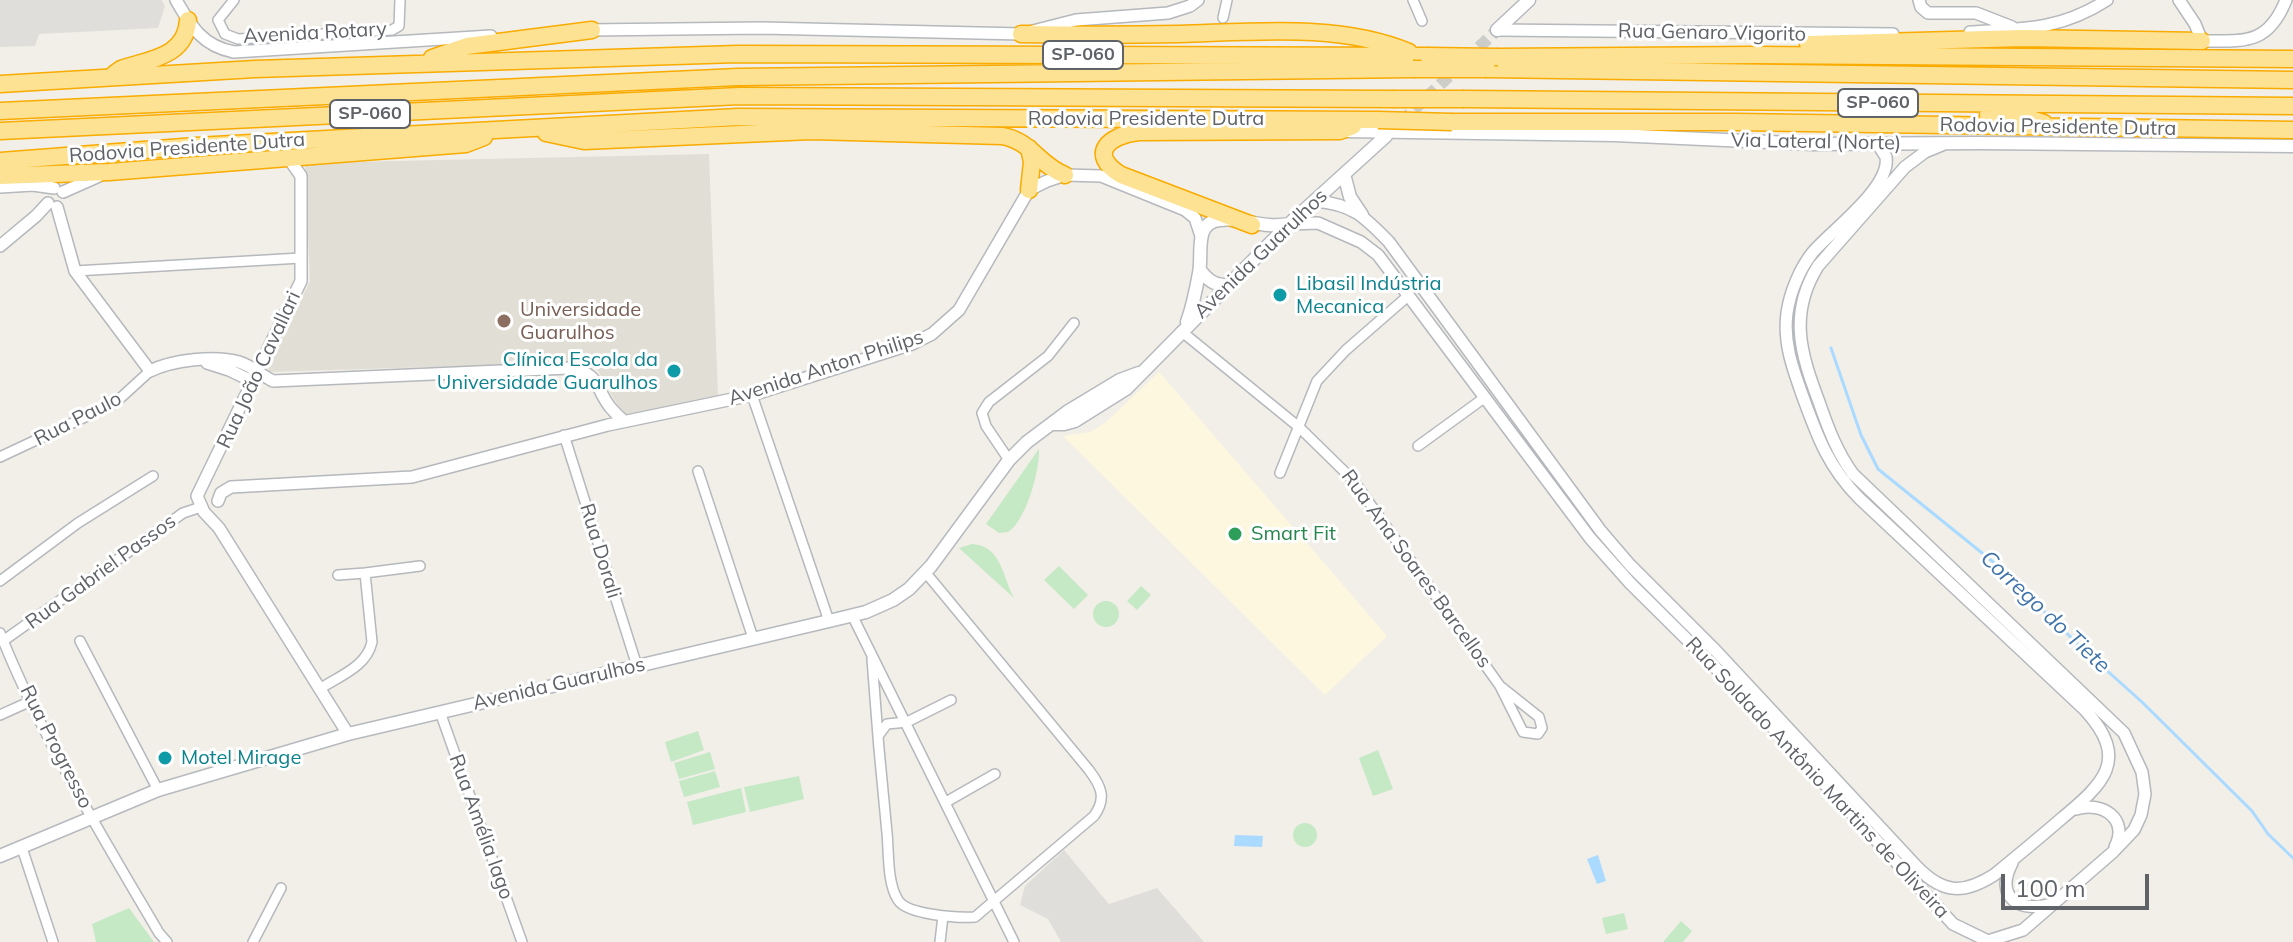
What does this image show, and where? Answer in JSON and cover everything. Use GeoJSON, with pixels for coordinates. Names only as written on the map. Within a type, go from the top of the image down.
{"type":"FeatureCollection","features":[{"type":"Feature","properties":{"kind":"highway"},"geometry":{"type":"LineString","coordinates":[[110,78],[121,69],[178,47],[186,37],[188,20]]}},
{"type":"Feature","properties":{"kind":"highway"},"geometry":{"type":"LineString","coordinates":[[416,63],[467,46],[592,30]]}},
{"type":"Feature","properties":{"kind":"highway"},"geometry":{"type":"LineString","coordinates":[[1021,34],[1293,33],[1345,36],[1382,43],[1420,60]]}},
{"type":"Feature","properties":{"kind":"highway"},"geometry":{"type":"LineString","coordinates":[[1754,55],[1773,48],[1802,45],[2023,38],[2202,41]]}},
{"type":"Feature","properties":{"kind":"highway","name":"SP-060"},"geometry":{"type":"LineString","coordinates":[[0,84],[255,69],[738,54],[1420,60],[2293,80]]}},
{"type":"Feature","properties":{"kind":"highway","name":"SP-060"},"geometry":{"type":"LineString","coordinates":[[1493,63],[1754,55],[2293,59]]}},
{"type":"Feature","properties":{"kind":"highway","name":"SP-060"},"geometry":{"type":"LineString","coordinates":[[0,111],[738,77],[1420,60]]}},
{"type":"Feature","properties":{"kind":"highway","name":"Rodovia Presidente Dutra"},"geometry":{"type":"LineString","coordinates":[[0,131],[740,96],[2293,106]]}},
{"type":"Feature","properties":{"kind":"highway"},"geometry":{"type":"LineString","coordinates":[[1580,100],[1589,106],[1632,108],[2022,116],[2062,128]]}},
{"type":"Feature","properties":{"kind":"highway","name":"Rodovia Presidente Dutra"},"geometry":{"type":"LineString","coordinates":[[0,161],[196,146],[738,117],[1736,122],[2293,130]]}},
{"type":"Feature","properties":{"kind":"highway"},"geometry":{"type":"LineString","coordinates":[[1252,225],[1112,170],[1104,155],[1110,140],[1122,134],[1340,131],[1372,120]]}},
{"type":"Feature","properties":{"kind":"highway"},"geometry":{"type":"LineString","coordinates":[[529,129],[584,141],[811,131],[1002,136],[1021,141],[1046,165],[1065,175]]}},
{"type":"Feature","properties":{"kind":"highway"},"geometry":{"type":"LineString","coordinates":[[0,176],[109,172],[466,144],[502,131]]}},
{"type":"Feature","properties":{"kind":"highway"},"geometry":{"type":"LineString","coordinates":[[1028,146],[1032,158],[1029,190]]}},
{"type":"Feature","properties":{"kind":"main road"},"geometry":{"type":"LineString","coordinates":[[1497,30],[1529,0]]}},
{"type":"Feature","properties":{"kind":"main road","name":"Via Lateral (Norte)"},"geometry":{"type":"LineString","coordinates":[[1340,131],[1615,135],[1785,144],[2293,146]]}},
{"type":"Feature","properties":{"kind":"main road","name":"Avenida Guarulhos"},"geometry":{"type":"LineString","coordinates":[[0,856],[158,790],[348,734],[829,621],[893,600],[926,573],[1009,460],[1027,442],[1067,412],[1120,380],[1139,373],[1231,285],[1289,224],[1386,136]]}},
{"type":"Feature","properties":{"kind":"main road"},"geometry":{"type":"LineString","coordinates":[[1344,174],[1350,197],[1362,215]]}},
{"type":"Feature","properties":{"kind":"main road"},"geometry":{"type":"LineString","coordinates":[[1184,328],[1196,296],[1201,236],[1207,225],[1219,220],[1270,227],[1289,224]]}},
{"type":"Feature","properties":{"kind":"main road"},"geometry":{"type":"LineString","coordinates":[[1200,270],[1217,285],[1231,285]]}},
{"type":"Feature","properties":{"kind":"street"},"geometry":{"type":"LineString","coordinates":[[176,0],[204,41],[234,52],[592,30],[762,28],[1021,34],[1076,20],[1168,13],[1198,0]]}},
{"type":"Feature","properties":{"kind":"street","name":"Avenida Rotary"},"geometry":{"type":"LineString","coordinates":[[234,0],[218,20],[222,31],[238,39],[392,30],[399,26],[400,0]]}},
{"type":"Feature","properties":{"kind":"street"},"geometry":{"type":"LineString","coordinates":[[1223,18],[1227,0]]}},
{"type":"Feature","properties":{"kind":"street"},"geometry":{"type":"LineString","coordinates":[[1413,0],[1422,21]]}},
{"type":"Feature","properties":{"kind":"street"},"geometry":{"type":"LineString","coordinates":[[1919,0],[1928,13],[1976,13],[2018,29]]}},
{"type":"Feature","properties":{"kind":"street","name":"Rua Genaro Vigorito"},"geometry":{"type":"LineString","coordinates":[[1497,30],[1926,34],[2018,29],[2066,21],[2107,0]]}},
{"type":"Feature","properties":{"kind":"street"},"geometry":{"type":"LineString","coordinates":[[2179,0],[2202,41],[2249,40],[2262,35],[2273,25],[2286,0]]}},
{"type":"Feature","properties":{"kind":"street","name":"Rua Soldado Antônio Martins de Oliveira"},"geometry":{"type":"LineString","coordinates":[[1315,201],[1342,205],[1362,215],[1389,242],[1600,530],[1630,565],[1717,652],[1928,878],[1939,885],[1966,889],[1994,875],[2094,792],[2108,767],[2109,751],[2099,725],[1844,482],[1820,446],[1791,362],[1787,323],[1793,290],[1813,252],[1883,177],[1886,157],[1873,143]]}},
{"type":"Feature","properties":{"kind":"street","name":"Rua Soldado Antônio Martins de Oliveira"},"geometry":{"type":"LineString","coordinates":[[1289,224],[1305,221],[1318,223],[1361,242],[1376,254],[1590,538],[1630,583],[1737,688],[1953,924],[1988,941],[2023,930],[2113,852],[2134,830],[2145,794],[2142,772],[2124,733],[1853,474],[1833,441],[1804,360],[1800,344],[1800,315],[1808,284],[1818,266],[1915,158],[1950,143]]}},
{"type":"Feature","properties":{"kind":"street","name":"Rua João Cavallari"},"geometry":{"type":"LineString","coordinates":[[198,492],[214,466],[300,284],[301,176],[287,156]]}},
{"type":"Feature","properties":{"kind":"street"},"geometry":{"type":"LineString","coordinates":[[0,246],[56,200],[109,172]]}},
{"type":"Feature","properties":{"kind":"street"},"geometry":{"type":"LineString","coordinates":[[1029,190],[1065,175],[1101,176],[1179,206],[1195,218],[1201,236]]}},
{"type":"Feature","properties":{"kind":"street"},"geometry":{"type":"LineString","coordinates":[[0,187],[33,185],[56,200],[75,271],[150,371],[175,362],[198,361],[273,381],[569,368],[590,374],[608,405],[624,421]]}},
{"type":"Feature","properties":{"kind":"street","name":"Avenida Anton Philips"},"geometry":{"type":"LineString","coordinates":[[231,487],[412,477],[564,435],[752,395],[912,344],[932,334],[959,310],[1029,190]]}},
{"type":"Feature","properties":{"kind":"street"},"geometry":{"type":"LineString","coordinates":[[1376,254],[1389,242]]}},
{"type":"Feature","properties":{"kind":"street"},"geometry":{"type":"LineString","coordinates":[[75,271],[301,258]]}},
{"type":"Feature","properties":{"kind":"street"},"geometry":{"type":"LineString","coordinates":[[1280,473],[1317,381],[1346,350],[1408,296]]}},
{"type":"Feature","properties":{"kind":"street"},"geometry":{"type":"LineString","coordinates":[[1009,460],[986,426],[982,413],[989,402],[1048,356],[1074,323]]}},
{"type":"Feature","properties":{"kind":"street","name":"Rua Ana Soares Barcellos"},"geometry":{"type":"LineString","coordinates":[[1184,328],[1300,428],[1353,480],[1500,686]]}},
{"type":"Feature","properties":{"kind":"street"},"geometry":{"type":"LineString","coordinates":[[1449,352],[1463,342]]}},
{"type":"Feature","properties":{"kind":"street","name":"Rua Paulo"},"geometry":{"type":"LineString","coordinates":[[0,457],[115,403],[150,371]]}},
{"type":"Feature","properties":{"kind":"street"},"geometry":{"type":"LineString","coordinates":[[752,395],[829,621]]}},
{"type":"Feature","properties":{"kind":"street"},"geometry":{"type":"LineString","coordinates":[[1418,446],[1484,398]]}},
{"type":"Feature","properties":{"kind":"street"},"geometry":{"type":"LineString","coordinates":[[608,405],[608,425]]}},
{"type":"Feature","properties":{"kind":"street","name":"Rua Dorali"},"geometry":{"type":"LineString","coordinates":[[564,435],[637,666]]}},
{"type":"Feature","properties":{"kind":"street"},"geometry":{"type":"LineString","coordinates":[[214,466],[217,480],[231,487]]}},
{"type":"Feature","properties":{"kind":"street"},"geometry":{"type":"LineString","coordinates":[[698,471],[753,638]]}},
{"type":"Feature","properties":{"kind":"street"},"geometry":{"type":"LineString","coordinates":[[0,581],[78,523],[153,476]]}},
{"type":"Feature","properties":{"kind":"street"},"geometry":{"type":"LineString","coordinates":[[219,528],[218,501],[221,493],[231,487]]}},
{"type":"Feature","properties":{"kind":"street"},"geometry":{"type":"LineString","coordinates":[[218,501],[198,492],[201,507],[219,528],[348,734]]}},
{"type":"Feature","properties":{"kind":"street","name":"Rua Gabriel Passos"},"geometry":{"type":"LineString","coordinates":[[1,636],[183,513],[201,507]]}},
{"type":"Feature","properties":{"kind":"street"},"geometry":{"type":"LineString","coordinates":[[338,575],[420,566]]}},
{"type":"Feature","properties":{"kind":"street"},"geometry":{"type":"LineString","coordinates":[[321,688],[362,662],[370,650],[372,642],[365,573]]}},
{"type":"Feature","properties":{"kind":"street"},"geometry":{"type":"LineString","coordinates":[[872,659],[893,888],[897,900],[903,906],[943,916],[975,917],[1094,816],[1100,808],[1102,792],[1089,770],[926,573]]}},
{"type":"Feature","properties":{"kind":"street"},"geometry":{"type":"LineString","coordinates":[[852,615],[996,900],[1014,942]]}},
{"type":"Feature","properties":{"kind":"street","name":"Rua Progresso"},"geometry":{"type":"LineString","coordinates":[[1,636],[91,818],[167,942]]}},
{"type":"Feature","properties":{"kind":"street"},"geometry":{"type":"LineString","coordinates":[[80,641],[158,790]]}},
{"type":"Feature","properties":{"kind":"street"},"geometry":{"type":"LineString","coordinates":[[1500,686],[1539,717],[1542,724],[1538,734],[1523,732],[1500,686]]}},
{"type":"Feature","properties":{"kind":"street"},"geometry":{"type":"LineString","coordinates":[[878,736],[887,724],[907,722],[951,700]]}},
{"type":"Feature","properties":{"kind":"street"},"geometry":{"type":"LineString","coordinates":[[0,715],[31,701]]}},
{"type":"Feature","properties":{"kind":"street","name":"Rua Amélia lago"},"geometry":{"type":"LineString","coordinates":[[440,712],[522,942]]}},
{"type":"Feature","properties":{"kind":"street"},"geometry":{"type":"LineString","coordinates":[[946,802],[995,774]]}},
{"type":"Feature","properties":{"kind":"street"},"geometry":{"type":"LineString","coordinates":[[2070,811],[2095,806],[2113,815],[2120,833],[2113,852]]}},
{"type":"Feature","properties":{"kind":"street"},"geometry":{"type":"LineString","coordinates":[[22,848],[53,942]]}},
{"type":"Feature","properties":{"kind":"street"},"geometry":{"type":"LineString","coordinates":[[2014,859],[2005,882],[2006,891],[2013,899],[2030,908],[2053,904]]}},
{"type":"Feature","properties":{"kind":"street"},"geometry":{"type":"LineString","coordinates":[[253,942],[281,888]]}},
{"type":"Feature","properties":{"kind":"street"},"geometry":{"type":"LineString","coordinates":[[940,942],[943,916]]}},
{"type":"Feature","properties":{"kind":"shaded area"},"geometry":{"type":"Polygon","coordinates":[[[0,0],[162,0],[165,6],[158,28],[39,34],[35,46],[0,47],[0,0]]]}},
{"type":"Feature","properties":{"kind":"shaded area","name":"Universidade Guarulhos"},"geometry":{"type":"Polygon","coordinates":[[[709,154],[718,395],[623,415],[593,362],[267,372],[310,281],[305,163],[709,154]]]}},
{"type":"Feature","properties":{"kind":"shaded area"},"geometry":{"type":"Polygon","coordinates":[[[1159,372],[1387,636],[1325,695],[1063,436],[1090,432],[1105,423],[1159,372]]]}},
{"type":"Feature","properties":{"kind":"shaded area"},"geometry":{"type":"Polygon","coordinates":[[[1064,850],[1109,904],[1157,888],[1204,942],[1061,942],[1048,919],[1020,905],[1025,886],[1064,850]]]}},
{"type":"Feature","properties":{"kind":"green space"},"geometry":{"type":"Polygon","coordinates":[[[1039,449],[1034,482],[1021,517],[1008,532],[999,533],[986,524],[1039,449]]]}},
{"type":"Feature","properties":{"kind":"green space"},"geometry":{"type":"Polygon","coordinates":[[[972,544],[990,550],[995,556],[1014,598],[959,548],[972,544]]]}},
{"type":"Feature","properties":{"kind":"green space"},"geometry":{"type":"Polygon","coordinates":[[[1059,566],[1088,595],[1074,609],[1044,580],[1059,566]]]}},
{"type":"Feature","properties":{"kind":"green space"},"geometry":{"type":"Polygon","coordinates":[[[1141,586],[1151,595],[1137,610],[1127,601],[1141,586]]]}},
{"type":"Feature","properties":{"kind":"green space"},"geometry":{"type":"Polygon","coordinates":[[[1106,601],[1115,605],[1119,614],[1115,623],[1106,627],[1097,623],[1093,614],[1097,605],[1106,601]]]}},
{"type":"Feature","properties":{"kind":"green space"},"geometry":{"type":"Polygon","coordinates":[[[698,731],[704,750],[671,762],[665,742],[698,731]]]}},
{"type":"Feature","properties":{"kind":"green space"},"geometry":{"type":"Polygon","coordinates":[[[1378,750],[1393,789],[1373,796],[1359,758],[1378,750]]]}},
{"type":"Feature","properties":{"kind":"green space"},"geometry":{"type":"Polygon","coordinates":[[[710,752],[715,769],[679,779],[674,763],[710,752]]]}},
{"type":"Feature","properties":{"kind":"green space"},"geometry":{"type":"Polygon","coordinates":[[[715,771],[720,787],[684,797],[679,781],[715,771]]]}},
{"type":"Feature","properties":{"kind":"green space"},"geometry":{"type":"Polygon","coordinates":[[[799,776],[804,799],[750,812],[744,787],[799,776]]]}},
{"type":"Feature","properties":{"kind":"green space"},"geometry":{"type":"Polygon","coordinates":[[[741,788],[746,812],[693,825],[687,802],[741,788]]]}},
{"type":"Feature","properties":{"kind":"green space"},"geometry":{"type":"Polygon","coordinates":[[[1305,823],[1314,826],[1317,835],[1314,844],[1305,847],[1296,844],[1293,835],[1296,826],[1305,823]]]}},
{"type":"Feature","properties":{"kind":"green space"},"geometry":{"type":"Polygon","coordinates":[[[129,908],[154,942],[96,942],[92,924],[129,908]]]}},
{"type":"Feature","properties":{"kind":"green space"},"geometry":{"type":"Polygon","coordinates":[[[1624,913],[1628,929],[1606,934],[1602,918],[1624,913]]]}},
{"type":"Feature","properties":{"kind":"green space"},"geometry":{"type":"Polygon","coordinates":[[[1681,921],[1692,931],[1683,942],[1663,942],[1681,921]]]}},
{"type":"Feature","properties":{"kind":"water"},"geometry":{"type":"Polygon","coordinates":[[[1235,835],[1263,836],[1262,847],[1234,846],[1235,835]]]}},
{"type":"Feature","properties":{"kind":"water"},"geometry":{"type":"Polygon","coordinates":[[[1598,855],[1606,881],[1597,884],[1587,859],[1598,855]]]}},
{"type":"Feature","properties":{"kind":"waterway","name":"Corrego do Tiete"},"geometry":{"type":"LineString","coordinates":[[1831,348],[1861,435],[1878,469],[1992,561],[2142,702],[2252,811],[2268,834],[2293,858]]}},
{"type":"Feature","properties":{"kind":"tunnel"},"geometry":{"type":"LineString","coordinates":[[1401,122],[1497,30]]}},
{"type":"Feature","properties":{"kind":"place","name":"Libasil Indústria Mecanica"},"geometry":{"type":"Point","coordinates":[1280,295]}},
{"type":"Feature","properties":{"kind":"place","name":"Universidade Guarulhos"},"geometry":{"type":"Point","coordinates":[504,321]}},
{"type":"Feature","properties":{"kind":"place","name":"Clínica Escola da Universidade Guarulhos"},"geometry":{"type":"Point","coordinates":[674,371]}},
{"type":"Feature","properties":{"kind":"place","name":"Smart Fit"},"geometry":{"type":"Point","coordinates":[1235,534]}},
{"type":"Feature","properties":{"kind":"place","name":"Motel Mirage"},"geometry":{"type":"Point","coordinates":[165,758]}}]}
